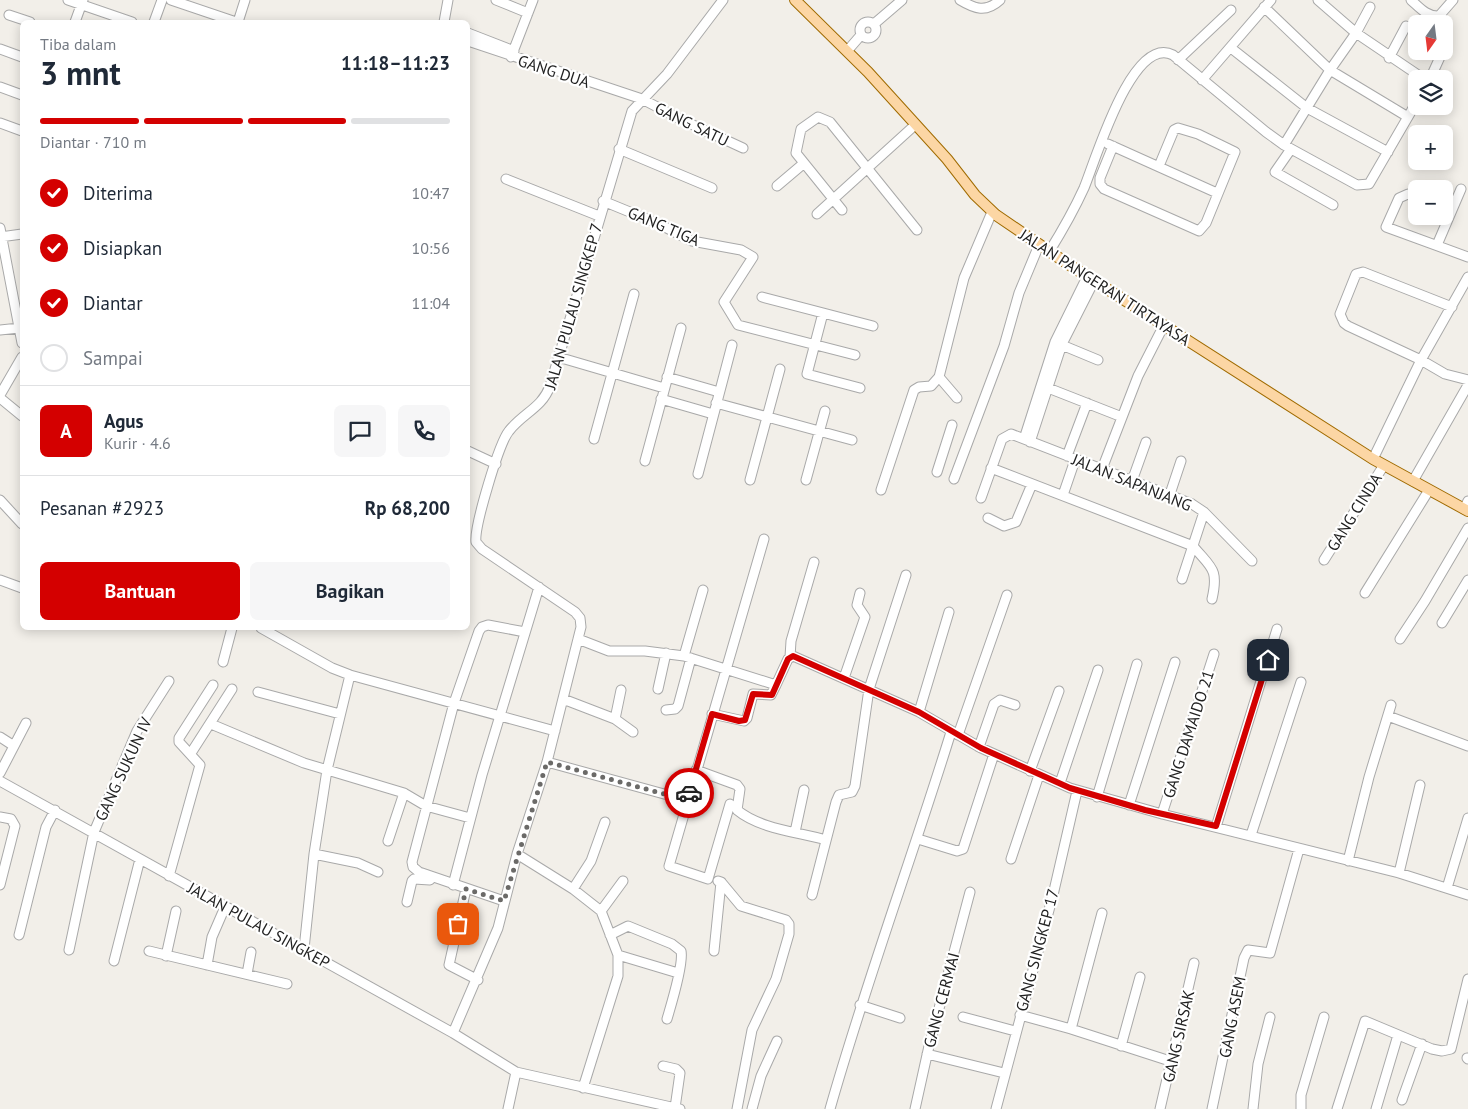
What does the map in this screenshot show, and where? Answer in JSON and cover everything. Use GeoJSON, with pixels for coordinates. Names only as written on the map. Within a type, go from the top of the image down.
{"type":"FeatureCollection","features":[{"type":"Feature","properties":{"kind":"main road","name":"JALAN PANGERAN TIRTAYASA"},"geometry":{"type":"LineString","coordinates":[[795,0],[848,50],[916,124],[992,212],[1049,252],[1373,459],[1429,490],[1467,507]]}},
{"type":"Feature","properties":{"kind":"street"},"geometry":{"type":"LineString","coordinates":[[68,0],[82,2],[127,20]]}},
{"type":"Feature","properties":{"kind":"street"},"geometry":{"type":"LineString","coordinates":[[155,20],[162,0]]}},
{"type":"Feature","properties":{"kind":"street"},"geometry":{"type":"LineString","coordinates":[[171,0],[231,20]]}},
{"type":"Feature","properties":{"kind":"street"},"geometry":{"type":"LineString","coordinates":[[238,20],[245,0]]}},
{"type":"Feature","properties":{"kind":"street"},"geometry":{"type":"LineString","coordinates":[[444,20],[448,0]]}},
{"type":"Feature","properties":{"kind":"street"},"geometry":{"type":"LineString","coordinates":[[496,0],[528,13]]}},
{"type":"Feature","properties":{"kind":"street"},"geometry":{"type":"LineString","coordinates":[[470,34],[512,54],[533,0]]}},
{"type":"Feature","properties":{"kind":"street","name":"JALAN PULAU SINGKEP 7"},"geometry":{"type":"LineString","coordinates":[[453,1033],[478,980],[498,928],[517,854],[547,762],[578,639],[580,618],[575,612],[482,549],[476,542],[477,522],[502,442],[520,418],[542,402],[547,395],[603,202],[632,111],[667,74],[723,0]]}},
{"type":"Feature","properties":{"kind":"street"},"geometry":{"type":"LineString","coordinates":[[848,50],[862,35],[868,38],[874,36],[877,30],[874,24],[902,0]]}},
{"type":"Feature","properties":{"kind":"street"},"geometry":{"type":"LineString","coordinates":[[960,0],[977,9],[986,9],[1000,0]]}},
{"type":"Feature","properties":{"kind":"street"},"geometry":{"type":"LineString","coordinates":[[1202,80],[1232,48],[1271,0]]}},
{"type":"Feature","properties":{"kind":"street"},"geometry":{"type":"LineString","coordinates":[[1318,0],[1356,33],[1409,70]]}},
{"type":"Feature","properties":{"kind":"street"},"geometry":{"type":"LineString","coordinates":[[1411,0],[1429,15],[1439,16],[1453,0]]}},
{"type":"Feature","properties":{"kind":"street"},"geometry":{"type":"LineString","coordinates":[[76,20],[82,2]]}},
{"type":"Feature","properties":{"kind":"street"},"geometry":{"type":"LineString","coordinates":[[1333,205],[1276,172],[1307,108],[1330,70],[1356,33],[1370,7]]}},
{"type":"Feature","properties":{"kind":"street"},"geometry":{"type":"LineString","coordinates":[[1049,252],[1072,213],[1122,94],[1140,67],[1150,56],[1158,52],[1168,52],[1287,147],[1362,186],[1369,184],[1408,117],[1330,70],[1264,8]]}},
{"type":"Feature","properties":{"kind":"street"},"geometry":{"type":"LineString","coordinates":[[1178,60],[1231,10]]}},
{"type":"Feature","properties":{"kind":"street"},"geometry":{"type":"LineString","coordinates":[[9,15],[24,20]]}},
{"type":"Feature","properties":{"kind":"street"},"geometry":{"type":"LineString","coordinates":[[1390,58],[1406,26]]}},
{"type":"Feature","properties":{"kind":"street","name":"GANG DUA"},"geometry":{"type":"LineString","coordinates":[[470,42],[512,54],[642,99]]}},
{"type":"Feature","properties":{"kind":"street"},"geometry":{"type":"LineString","coordinates":[[1232,48],[1307,108],[1388,152]]}},
{"type":"Feature","properties":{"kind":"street"},"geometry":{"type":"LineString","coordinates":[[0,50],[20,56]]}},
{"type":"Feature","properties":{"kind":"street"},"geometry":{"type":"LineString","coordinates":[[0,87],[20,94]]}},
{"type":"Feature","properties":{"kind":"street","name":"GANG SATU"},"geometry":{"type":"LineString","coordinates":[[642,99],[743,148]]}},
{"type":"Feature","properties":{"kind":"street"},"geometry":{"type":"LineString","coordinates":[[842,210],[796,153],[801,129],[818,116],[830,122],[917,230]]}},
{"type":"Feature","properties":{"kind":"street"},"geometry":{"type":"LineString","coordinates":[[0,123],[20,130]]}},
{"type":"Feature","properties":{"kind":"street"},"geometry":{"type":"LineString","coordinates":[[816,214],[916,124]]}},
{"type":"Feature","properties":{"kind":"street"},"geometry":{"type":"LineString","coordinates":[[1113,146],[1100,178],[1100,184],[1104,189],[1194,230],[1203,229],[1235,152],[1181,127],[1174,130],[1159,166]]}},
{"type":"Feature","properties":{"kind":"street"},"geometry":{"type":"LineString","coordinates":[[1101,141],[1218,192]]}},
{"type":"Feature","properties":{"kind":"street"},"geometry":{"type":"LineString","coordinates":[[619,149],[712,188]]}},
{"type":"Feature","properties":{"kind":"street"},"geometry":{"type":"LineString","coordinates":[[777,186],[803,164]]}},
{"type":"Feature","properties":{"kind":"street"},"geometry":{"type":"LineString","coordinates":[[506,179],[599,216]]}},
{"type":"Feature","properties":{"kind":"street"},"geometry":{"type":"LineString","coordinates":[[1453,203],[1461,189]]}},
{"type":"Feature","properties":{"kind":"street"},"geometry":{"type":"LineString","coordinates":[[1408,194],[1399,198],[1386,226],[1468,257]]}},
{"type":"Feature","properties":{"kind":"street","name":"GANG TIGA"},"geometry":{"type":"LineString","coordinates":[[603,202],[659,224],[692,241],[741,250],[753,257],[724,302],[738,325],[815,345]]}},
{"type":"Feature","properties":{"kind":"street"},"geometry":{"type":"LineString","coordinates":[[881,490],[914,390],[919,387],[931,386],[939,377],[964,278],[992,212]]}},
{"type":"Feature","properties":{"kind":"street"},"geometry":{"type":"LineString","coordinates":[[1438,246],[1444,225]]}},
{"type":"Feature","properties":{"kind":"street"},"geometry":{"type":"LineString","coordinates":[[20,234],[0,234],[20,333]]}},
{"type":"Feature","properties":{"kind":"street"},"geometry":{"type":"LineString","coordinates":[[954,478],[1004,346],[1018,293],[1039,245]]}},
{"type":"Feature","properties":{"kind":"street"},"geometry":{"type":"LineString","coordinates":[[1452,308],[1372,274],[1363,272],[1356,274],[1340,314],[1344,323],[1421,360],[1445,374],[1468,380]]}},
{"type":"Feature","properties":{"kind":"street"},"geometry":{"type":"LineString","coordinates":[[1373,459],[1421,360],[1468,277]]}},
{"type":"Feature","properties":{"kind":"street"},"geometry":{"type":"LineString","coordinates":[[981,498],[1002,440],[1011,434],[1027,440],[1058,343],[1091,279]]}},
{"type":"Feature","properties":{"kind":"street"},"geometry":{"type":"LineString","coordinates":[[594,439],[634,294]]}},
{"type":"Feature","properties":{"kind":"street"},"geometry":{"type":"LineString","coordinates":[[762,296],[873,326]]}},
{"type":"Feature","properties":{"kind":"street"},"geometry":{"type":"LineString","coordinates":[[823,313],[807,374],[860,388]]}},
{"type":"Feature","properties":{"kind":"street"},"geometry":{"type":"LineString","coordinates":[[1102,469],[1138,376],[1164,325]]}},
{"type":"Feature","properties":{"kind":"street"},"geometry":{"type":"LineString","coordinates":[[0,330],[19,328]]}},
{"type":"Feature","properties":{"kind":"street"},"geometry":{"type":"LineString","coordinates":[[645,461],[681,328]]}},
{"type":"Feature","properties":{"kind":"street"},"geometry":{"type":"LineString","coordinates":[[1058,343],[1098,360]]}},
{"type":"Feature","properties":{"kind":"street"},"geometry":{"type":"LineString","coordinates":[[698,474],[732,345]]}},
{"type":"Feature","properties":{"kind":"street"},"geometry":{"type":"LineString","coordinates":[[815,345],[855,355]]}},
{"type":"Feature","properties":{"kind":"street"},"geometry":{"type":"LineString","coordinates":[[558,357],[664,388]]}},
{"type":"Feature","properties":{"kind":"street"},"geometry":{"type":"LineString","coordinates":[[20,360],[0,396],[20,414]]}},
{"type":"Feature","properties":{"kind":"street"},"geometry":{"type":"LineString","coordinates":[[750,480],[780,369]]}},
{"type":"Feature","properties":{"kind":"street"},"geometry":{"type":"LineString","coordinates":[[668,377],[719,392]]}},
{"type":"Feature","properties":{"kind":"street"},"geometry":{"type":"LineString","coordinates":[[939,377],[957,398]]}},
{"type":"Feature","properties":{"kind":"street"},"geometry":{"type":"LineString","coordinates":[[1413,481],[1468,384]]}},
{"type":"Feature","properties":{"kind":"street"},"geometry":{"type":"LineString","coordinates":[[1045,387],[1122,417]]}},
{"type":"Feature","properties":{"kind":"street"},"geometry":{"type":"LineString","coordinates":[[661,399],[713,414]]}},
{"type":"Feature","properties":{"kind":"street"},"geometry":{"type":"LineString","coordinates":[[716,403],[852,440]]}},
{"type":"Feature","properties":{"kind":"street"},"geometry":{"type":"LineString","coordinates":[[1063,495],[1086,403]]}},
{"type":"Feature","properties":{"kind":"street"},"geometry":{"type":"LineString","coordinates":[[806,480],[824,412]]}},
{"type":"Feature","properties":{"kind":"street"},"geometry":{"type":"LineString","coordinates":[[937,472],[952,425]]}},
{"type":"Feature","properties":{"kind":"street","name":"JALAN SAPANJANG"},"geometry":{"type":"LineString","coordinates":[[1027,440],[1170,494],[1204,512],[1252,561]]}},
{"type":"Feature","properties":{"kind":"street"},"geometry":{"type":"LineString","coordinates":[[947,442],[964,448]]}},
{"type":"Feature","properties":{"kind":"street"},"geometry":{"type":"LineString","coordinates":[[1132,481],[1146,442]]}},
{"type":"Feature","properties":{"kind":"street"},"geometry":{"type":"LineString","coordinates":[[470,452],[496,464]]}},
{"type":"Feature","properties":{"kind":"street"},"geometry":{"type":"LineString","coordinates":[[1170,494],[1181,461]]}},
{"type":"Feature","properties":{"kind":"street","name":"GANG CINDA"},"geometry":{"type":"LineString","coordinates":[[1324,560],[1384,465]]}},
{"type":"Feature","properties":{"kind":"street"},"geometry":{"type":"LineString","coordinates":[[991,468],[1192,546],[1215,572],[1216,578],[1212,599]]}},
{"type":"Feature","properties":{"kind":"street"},"geometry":{"type":"LineString","coordinates":[[988,518],[1004,526],[1016,522],[1032,484]]}},
{"type":"Feature","properties":{"kind":"street"},"geometry":{"type":"LineString","coordinates":[[1365,594],[1429,490]]}},
{"type":"Feature","properties":{"kind":"street"},"geometry":{"type":"LineString","coordinates":[[0,500],[20,522]]}},
{"type":"Feature","properties":{"kind":"street"},"geometry":{"type":"LineString","coordinates":[[1182,579],[1204,512]]}},
{"type":"Feature","properties":{"kind":"street"},"geometry":{"type":"LineString","coordinates":[[1400,639],[1425,602],[1468,528]]}},
{"type":"Feature","properties":{"kind":"street"},"geometry":{"type":"LineString","coordinates":[[737,1109],[752,1030],[776,979],[790,930],[786,920],[736,902],[721,882],[671,867],[668,863],[764,539]]}},
{"type":"Feature","properties":{"kind":"street"},"geometry":{"type":"LineString","coordinates":[[712,714],[744,721],[747,718],[753,694],[772,695],[814,562]]}},
{"type":"Feature","properties":{"kind":"street"},"geometry":{"type":"LineString","coordinates":[[812,895],[837,798],[852,792],[855,786],[869,689],[906,575]]}},
{"type":"Feature","properties":{"kind":"street"},"geometry":{"type":"LineString","coordinates":[[0,580],[20,587]]}},
{"type":"Feature","properties":{"kind":"street"},"geometry":{"type":"LineString","coordinates":[[1442,622],[1468,580]]}},
{"type":"Feature","properties":{"kind":"street"},"geometry":{"type":"LineString","coordinates":[[453,885],[499,716],[539,587]]}},
{"type":"Feature","properties":{"kind":"street"},"geometry":{"type":"LineString","coordinates":[[666,710],[675,709],[678,706],[703,590]]}},
{"type":"Feature","properties":{"kind":"street"},"geometry":{"type":"LineString","coordinates":[[844,678],[865,617],[857,605],[860,593]]}},
{"type":"Feature","properties":{"kind":"street"},"geometry":{"type":"LineString","coordinates":[[830,1109],[860,1005],[954,733],[1007,596]]}},
{"type":"Feature","properties":{"kind":"street"},"geometry":{"type":"LineString","coordinates":[[919,712],[949,612]]}},
{"type":"Feature","properties":{"kind":"street"},"geometry":{"type":"LineString","coordinates":[[504,901],[419,872],[412,864],[454,704],[482,627],[488,625],[525,632]]}},
{"type":"Feature","properties":{"kind":"street"},"geometry":{"type":"LineString","coordinates":[[1216,826],[1277,629]]}},
{"type":"Feature","properties":{"kind":"street"},"geometry":{"type":"LineString","coordinates":[[223,662],[231,630]]}},
{"type":"Feature","properties":{"kind":"street"},"geometry":{"type":"LineString","coordinates":[[265,630],[332,668],[350,675],[555,731]]}},
{"type":"Feature","properties":{"kind":"street"},"geometry":{"type":"LineString","coordinates":[[578,639],[609,651],[666,652],[688,657],[776,685]]}},
{"type":"Feature","properties":{"kind":"street"},"geometry":{"type":"LineString","coordinates":[[787,649],[793,656],[919,712],[979,747],[1077,791],[1399,873],[1468,896]]}},
{"type":"Feature","properties":{"kind":"street"},"geometry":{"type":"LineString","coordinates":[[658,689],[666,652]]}},
{"type":"Feature","properties":{"kind":"street","name":"GANG DAMAIDO 21"},"geometry":{"type":"LineString","coordinates":[[1162,814],[1214,654]]}},
{"type":"Feature","properties":{"kind":"street"},"geometry":{"type":"LineString","coordinates":[[1129,805],[1175,662]]}},
{"type":"Feature","properties":{"kind":"street"},"geometry":{"type":"LineString","coordinates":[[1097,797],[1137,664]]}},
{"type":"Feature","properties":{"kind":"street"},"geometry":{"type":"LineString","coordinates":[[1060,783],[1098,670]]}},
{"type":"Feature","properties":{"kind":"street"},"geometry":{"type":"LineString","coordinates":[[304,949],[314,854],[327,770],[350,675]]}},
{"type":"Feature","properties":{"kind":"street","name":"GANG SUKUN IV"},"geometry":{"type":"LineString","coordinates":[[69,950],[94,832],[136,732],[169,681]]}},
{"type":"Feature","properties":{"kind":"street"},"geometry":{"type":"LineString","coordinates":[[1251,835],[1302,682]]}},
{"type":"Feature","properties":{"kind":"street"},"geometry":{"type":"LineString","coordinates":[[169,876],[200,766],[180,742],[180,736],[213,685]]}},
{"type":"Feature","properties":{"kind":"street"},"geometry":{"type":"LineString","coordinates":[[190,753],[211,724],[232,689]]}},
{"type":"Feature","properties":{"kind":"street"},"geometry":{"type":"LineString","coordinates":[[615,720],[621,690]]}},
{"type":"Feature","properties":{"kind":"street"},"geometry":{"type":"LineString","coordinates":[[1011,859],[1034,773],[1059,691]]}},
{"type":"Feature","properties":{"kind":"street"},"geometry":{"type":"LineString","coordinates":[[258,692],[340,714]]}},
{"type":"Feature","properties":{"kind":"street"},"geometry":{"type":"LineString","coordinates":[[563,699],[615,720],[633,732]]}},
{"type":"Feature","properties":{"kind":"street"},"geometry":{"type":"LineString","coordinates":[[979,747],[991,709],[996,701],[1000,700],[1015,705]]}},
{"type":"Feature","properties":{"kind":"street"},"geometry":{"type":"LineString","coordinates":[[1348,861],[1391,705]]}},
{"type":"Feature","properties":{"kind":"street"},"geometry":{"type":"LineString","coordinates":[[1388,716],[1468,746]]}},
{"type":"Feature","properties":{"kind":"street"},"geometry":{"type":"LineString","coordinates":[[0,774],[26,723]]}},
{"type":"Feature","properties":{"kind":"street"},"geometry":{"type":"LineString","coordinates":[[211,724],[304,763],[404,793],[426,806],[470,818]]}},
{"type":"Feature","properties":{"kind":"street"},"geometry":{"type":"LineString","coordinates":[[0,737],[14,746]]}},
{"type":"Feature","properties":{"kind":"street"},"geometry":{"type":"LineString","coordinates":[[918,838],[956,851],[962,849],[994,754]]}},
{"type":"Feature","properties":{"kind":"street"},"geometry":{"type":"LineString","coordinates":[[547,762],[686,800]]}},
{"type":"Feature","properties":{"kind":"street"},"geometry":{"type":"LineString","coordinates":[[696,770],[737,785],[740,789],[737,810],[743,815],[826,840]]}},
{"type":"Feature","properties":{"kind":"street","name":"JALAN PULAU SINGKEP"},"geometry":{"type":"LineString","coordinates":[[0,781],[453,1033],[516,1072],[661,1107],[677,1108]]}},
{"type":"Feature","properties":{"kind":"street"},"geometry":{"type":"LineString","coordinates":[[1399,873],[1420,785]]}},
{"type":"Feature","properties":{"kind":"street"},"geometry":{"type":"LineString","coordinates":[[795,832],[804,790]]}},
{"type":"Feature","properties":{"kind":"street","name":"GANG SINGKEP 17"},"geometry":{"type":"LineString","coordinates":[[996,1109],[1015,1031],[1053,895],[1077,791]]}},
{"type":"Feature","properties":{"kind":"street"},"geometry":{"type":"LineString","coordinates":[[388,841],[404,793]]}},
{"type":"Feature","properties":{"kind":"street"},"geometry":{"type":"LineString","coordinates":[[708,879],[730,804]]}},
{"type":"Feature","properties":{"kind":"street"},"geometry":{"type":"LineString","coordinates":[[19,935],[44,835],[55,810]]}},
{"type":"Feature","properties":{"kind":"street"},"geometry":{"type":"LineString","coordinates":[[0,817],[11,819],[15,826],[0,885]]}},
{"type":"Feature","properties":{"kind":"street"},"geometry":{"type":"LineString","coordinates":[[1447,888],[1465,839],[1468,818]]}},
{"type":"Feature","properties":{"kind":"street"},"geometry":{"type":"LineString","coordinates":[[572,889],[591,860],[605,822]]}},
{"type":"Feature","properties":{"kind":"street","name":"GANG ASEM"},"geometry":{"type":"LineString","coordinates":[[1212,1109],[1244,958],[1248,950],[1270,953],[1299,849]]}},
{"type":"Feature","properties":{"kind":"street"},"geometry":{"type":"LineString","coordinates":[[314,854],[358,863],[378,872]]}},
{"type":"Feature","properties":{"kind":"street"},"geometry":{"type":"LineString","coordinates":[[517,854],[572,889],[602,911],[618,955],[618,976],[583,1088]]}},
{"type":"Feature","properties":{"kind":"street"},"geometry":{"type":"LineString","coordinates":[[114,961],[140,859]]}},
{"type":"Feature","properties":{"kind":"street"},"geometry":{"type":"LineString","coordinates":[[406,902],[409,886],[414,879],[443,881]]}},
{"type":"Feature","properties":{"kind":"street"},"geometry":{"type":"LineString","coordinates":[[602,911],[623,881]]}},
{"type":"Feature","properties":{"kind":"street"},"geometry":{"type":"LineString","coordinates":[[714,951],[721,882]]}},
{"type":"Feature","properties":{"kind":"street"},"geometry":{"type":"LineString","coordinates":[[466,889],[449,965],[478,980]]}},
{"type":"Feature","properties":{"kind":"street","name":"GANG CERMAI"},"geometry":{"type":"LineString","coordinates":[[915,1109],[927,1054],[970,892]]}},
{"type":"Feature","properties":{"kind":"street"},"geometry":{"type":"LineString","coordinates":[[207,965],[212,937],[225,907]]}},
{"type":"Feature","properties":{"kind":"street"},"geometry":{"type":"LineString","coordinates":[[166,956],[176,911]]}},
{"type":"Feature","properties":{"kind":"street"},"geometry":{"type":"LineString","coordinates":[[1071,1029],[1102,913]]}},
{"type":"Feature","properties":{"kind":"street"},"geometry":{"type":"LineString","coordinates":[[610,935],[628,926],[672,944],[682,954],[667,1019]]}},
{"type":"Feature","properties":{"kind":"street"},"geometry":{"type":"LineString","coordinates":[[148,952],[287,984]]}},
{"type":"Feature","properties":{"kind":"street"},"geometry":{"type":"LineString","coordinates":[[247,974],[251,952]]}},
{"type":"Feature","properties":{"kind":"street"},"geometry":{"type":"LineString","coordinates":[[618,955],[678,973]]}},
{"type":"Feature","properties":{"kind":"street","name":"GANG SIRSAK"},"geometry":{"type":"LineString","coordinates":[[1160,1109],[1173,1062],[1194,963]]}},
{"type":"Feature","properties":{"kind":"street"},"geometry":{"type":"LineString","coordinates":[[1121,1046],[1140,976]]}},
{"type":"Feature","properties":{"kind":"street"},"geometry":{"type":"LineString","coordinates":[[1337,1109],[1365,1021],[1442,1051],[1451,1049],[1468,979]]}},
{"type":"Feature","properties":{"kind":"street"},"geometry":{"type":"LineString","coordinates":[[860,1005],[900,1018]]}},
{"type":"Feature","properties":{"kind":"street"},"geometry":{"type":"LineString","coordinates":[[1020,1016],[1071,1029],[1173,1062]]}},
{"type":"Feature","properties":{"kind":"street"},"geometry":{"type":"LineString","coordinates":[[963,1017],[1015,1031]]}},
{"type":"Feature","properties":{"kind":"street"},"geometry":{"type":"LineString","coordinates":[[1253,1109],[1258,1064],[1270,1017]]}},
{"type":"Feature","properties":{"kind":"street"},"geometry":{"type":"LineString","coordinates":[[1301,1109],[1301,1095],[1324,1017]]}},
{"type":"Feature","properties":{"kind":"street"},"geometry":{"type":"LineString","coordinates":[[1376,1109],[1398,1034]]}},
{"type":"Feature","properties":{"kind":"street"},"geometry":{"type":"LineString","coordinates":[[752,1109],[761,1076],[777,1041]]}},
{"type":"Feature","properties":{"kind":"street"},"geometry":{"type":"LineString","coordinates":[[1402,1100],[1422,1044]]}},
{"type":"Feature","properties":{"kind":"street"},"geometry":{"type":"LineString","coordinates":[[927,1054],[1004,1073]]}},
{"type":"Feature","properties":{"kind":"street"},"geometry":{"type":"LineString","coordinates":[[663,1066],[680,1071],[677,1108]]}},
{"type":"Feature","properties":{"kind":"street"},"geometry":{"type":"LineString","coordinates":[[508,1109],[516,1072]]}},
{"type":"Feature","properties":{"kind":"way so far"},"geometry":{"type":"LineString","coordinates":[[458,924],[466,889],[504,901],[547,762],[686,800],[689,793]]}},
{"type":"Feature","properties":{"kind":"route"},"geometry":{"type":"LineString","coordinates":[[689,793],[712,714],[739,721],[745,720],[753,694],[772,695],[788,659],[793,656],[919,712],[981,748],[1070,788],[1145,810],[1216,826],[1268,660]]}}]}
